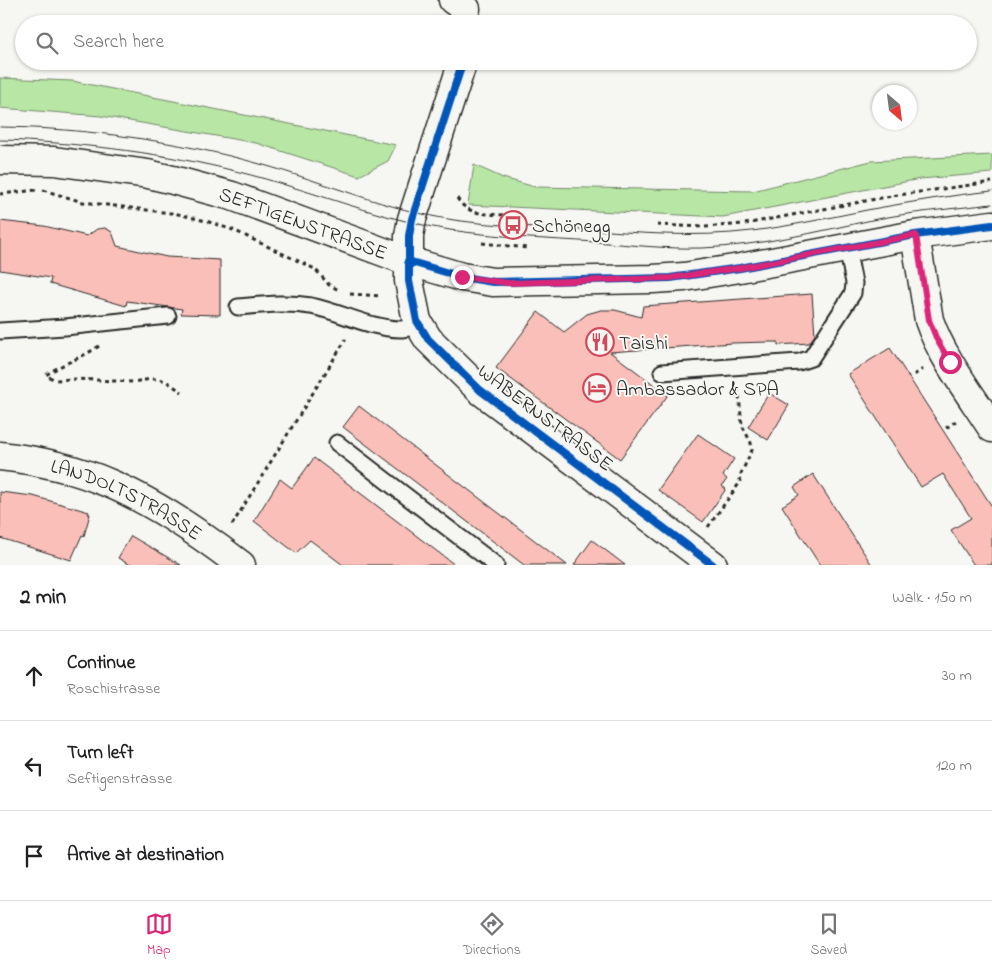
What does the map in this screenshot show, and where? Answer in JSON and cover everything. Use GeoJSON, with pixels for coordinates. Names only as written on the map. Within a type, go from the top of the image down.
{"type":"FeatureCollection","features":[{"type":"Feature","properties":{"kind":"street","name":"WABERNSTRASSE"},"geometry":{"type":"LineString","coordinates":[[460,70],[412,219],[408,261],[412,298],[419,326],[437,349],[480,390],[713,565]]}},
{"type":"Feature","properties":{"kind":"street","name":"SEFTIGENSTRASSE"},"geometry":{"type":"LineString","coordinates":[[0,160],[54,161],[148,174],[173,180],[232,196],[408,261],[462,277],[493,282],[653,279],[721,271],[916,235],[992,225]]}},
{"type":"Feature","properties":{"kind":"street"},"geometry":{"type":"LineString","coordinates":[[916,235],[932,330],[992,428]]}},
{"type":"Feature","properties":{"kind":"street","name":"LANDOLTSTRASSE"},"geometry":{"type":"LineString","coordinates":[[0,456],[20,458],[71,470],[112,484],[164,512],[242,565]]}},
{"type":"Feature","properties":{"kind":"lane"},"geometry":{"type":"LineString","coordinates":[[662,372],[799,362],[811,358],[853,293],[854,283],[847,248]]}},
{"type":"Feature","properties":{"kind":"lane"},"geometry":{"type":"LineString","coordinates":[[238,307],[282,303],[308,306],[401,330],[419,326]]}},
{"type":"Feature","properties":{"kind":"lane"},"geometry":{"type":"LineString","coordinates":[[0,331],[65,328],[168,316]]}},
{"type":"Feature","properties":{"kind":"lane"},"geometry":{"type":"LineString","coordinates":[[337,443],[496,565]]}},
{"type":"Feature","properties":{"kind":"path"},"geometry":{"type":"LineString","coordinates":[[657,225],[704,227],[745,224],[891,196],[992,182]]}},
{"type":"Feature","properties":{"kind":"path"},"geometry":{"type":"LineString","coordinates":[[0,194],[40,189],[82,202],[178,214],[206,221],[245,236],[315,269],[329,285],[349,294],[380,296]]}},
{"type":"Feature","properties":{"kind":"path"},"geometry":{"type":"LineString","coordinates":[[457,198],[469,210],[486,216],[504,215]]}},
{"type":"Feature","properties":{"kind":"path"},"geometry":{"type":"LineString","coordinates":[[482,243],[527,248]]}},
{"type":"Feature","properties":{"kind":"path"},"geometry":{"type":"LineString","coordinates":[[218,548],[350,331]]}},
{"type":"Feature","properties":{"kind":"path"},"geometry":{"type":"LineString","coordinates":[[104,342],[87,355],[46,375],[50,379],[55,380],[76,379],[133,382],[151,378],[159,379],[166,381],[182,392]]}},
{"type":"Feature","properties":{"kind":"path"},"geometry":{"type":"LineString","coordinates":[[703,534],[741,481],[740,478],[752,450],[751,443],[742,424],[736,367]]}},
{"type":"Feature","properties":{"kind":"green space"},"geometry":{"type":"Polygon","coordinates":[[[0,78],[72,81],[396,145],[388,161],[359,176],[256,143],[101,116],[0,108],[0,78]]]}},
{"type":"Feature","properties":{"kind":"green space"},"geometry":{"type":"Polygon","coordinates":[[[992,155],[992,173],[920,179],[723,217],[468,205],[474,165],[503,178],[535,187],[753,191],[871,161],[992,155]]]}},
{"type":"Feature","properties":{"kind":"building"},"geometry":{"type":"Polygon","coordinates":[[[0,221],[44,226],[87,236],[97,229],[105,228],[112,232],[117,246],[167,257],[220,260],[220,315],[181,314],[182,309],[127,301],[126,306],[50,284],[51,278],[0,270],[0,221]]]}},
{"type":"Feature","properties":{"kind":"building"},"geometry":{"type":"Polygon","coordinates":[[[812,294],[815,335],[809,343],[778,345],[778,342],[733,343],[610,352],[668,395],[620,459],[496,368],[538,312],[564,332],[587,314],[601,310],[615,310],[641,317],[643,306],[812,294]]]}},
{"type":"Feature","properties":{"kind":"building"},"geometry":{"type":"Polygon","coordinates":[[[890,348],[992,504],[992,565],[974,565],[951,530],[971,518],[943,474],[921,487],[848,374],[890,348]]]}},
{"type":"Feature","properties":{"kind":"building"},"geometry":{"type":"Polygon","coordinates":[[[769,393],[789,405],[768,440],[748,427],[769,393]]]}},
{"type":"Feature","properties":{"kind":"building"},"geometry":{"type":"Polygon","coordinates":[[[359,406],[567,565],[524,565],[343,427],[359,406]]]}},
{"type":"Feature","properties":{"kind":"building"},"geometry":{"type":"Polygon","coordinates":[[[698,434],[734,459],[723,476],[727,479],[722,486],[726,489],[703,522],[658,490],[698,434]]]}},
{"type":"Feature","properties":{"kind":"building"},"geometry":{"type":"Polygon","coordinates":[[[314,458],[455,565],[343,565],[310,540],[296,553],[254,521],[280,479],[292,488],[314,458]]]}},
{"type":"Feature","properties":{"kind":"building"},"geometry":{"type":"Polygon","coordinates":[[[813,474],[872,565],[820,565],[782,506],[799,495],[794,487],[813,474]]]}},
{"type":"Feature","properties":{"kind":"building"},"geometry":{"type":"Polygon","coordinates":[[[0,492],[33,496],[89,512],[84,536],[82,535],[71,560],[0,538],[0,492]]]}},
{"type":"Feature","properties":{"kind":"building"},"geometry":{"type":"Polygon","coordinates":[[[131,536],[181,565],[130,565],[118,558],[131,536]]]}},
{"type":"Feature","properties":{"kind":"building"},"geometry":{"type":"Polygon","coordinates":[[[592,540],[625,565],[574,565],[592,540]]]}},
{"type":"Feature","properties":{"kind":"tram line"},"geometry":{"type":"LineString","coordinates":[[0,127],[98,133],[164,142],[260,164],[405,210],[454,220],[486,224],[666,234],[731,233],[782,227],[917,201],[992,191]]}},
{"type":"Feature","properties":{"kind":"tram line"},"geometry":{"type":"LineString","coordinates":[[0,140],[113,149],[196,162],[252,175],[385,216],[450,230],[504,236],[676,248],[723,247],[745,244],[787,238],[887,217],[992,204]]}},
{"type":"Feature","properties":{"kind":"cycle path"},"geometry":{"type":"LineString","coordinates":[[460,70],[412,219],[409,236],[409,281],[417,321],[428,339],[480,390],[713,565]]}},
{"type":"Feature","properties":{"kind":"cycle path"},"geometry":{"type":"LineString","coordinates":[[408,261],[462,277],[493,282],[670,278],[740,268],[915,235],[992,225]]}},
{"type":"Feature","properties":{"kind":"place","name":"Schönegg"},"geometry":{"type":"Point","coordinates":[513,225]}},
{"type":"Feature","properties":{"kind":"place","name":"Taishi"},"geometry":{"type":"Point","coordinates":[600,342]}},
{"type":"Feature","properties":{"kind":"place","name":"Ambassador & SPA"},"geometry":{"type":"Point","coordinates":[597,388]}},
{"type":"Feature","properties":{"kind":"route"},"geometry":{"type":"LineString","coordinates":[[462,277],[508,283],[670,278],[740,268],[916,235],[929,320],[937,340],[950,362]]}}]}
